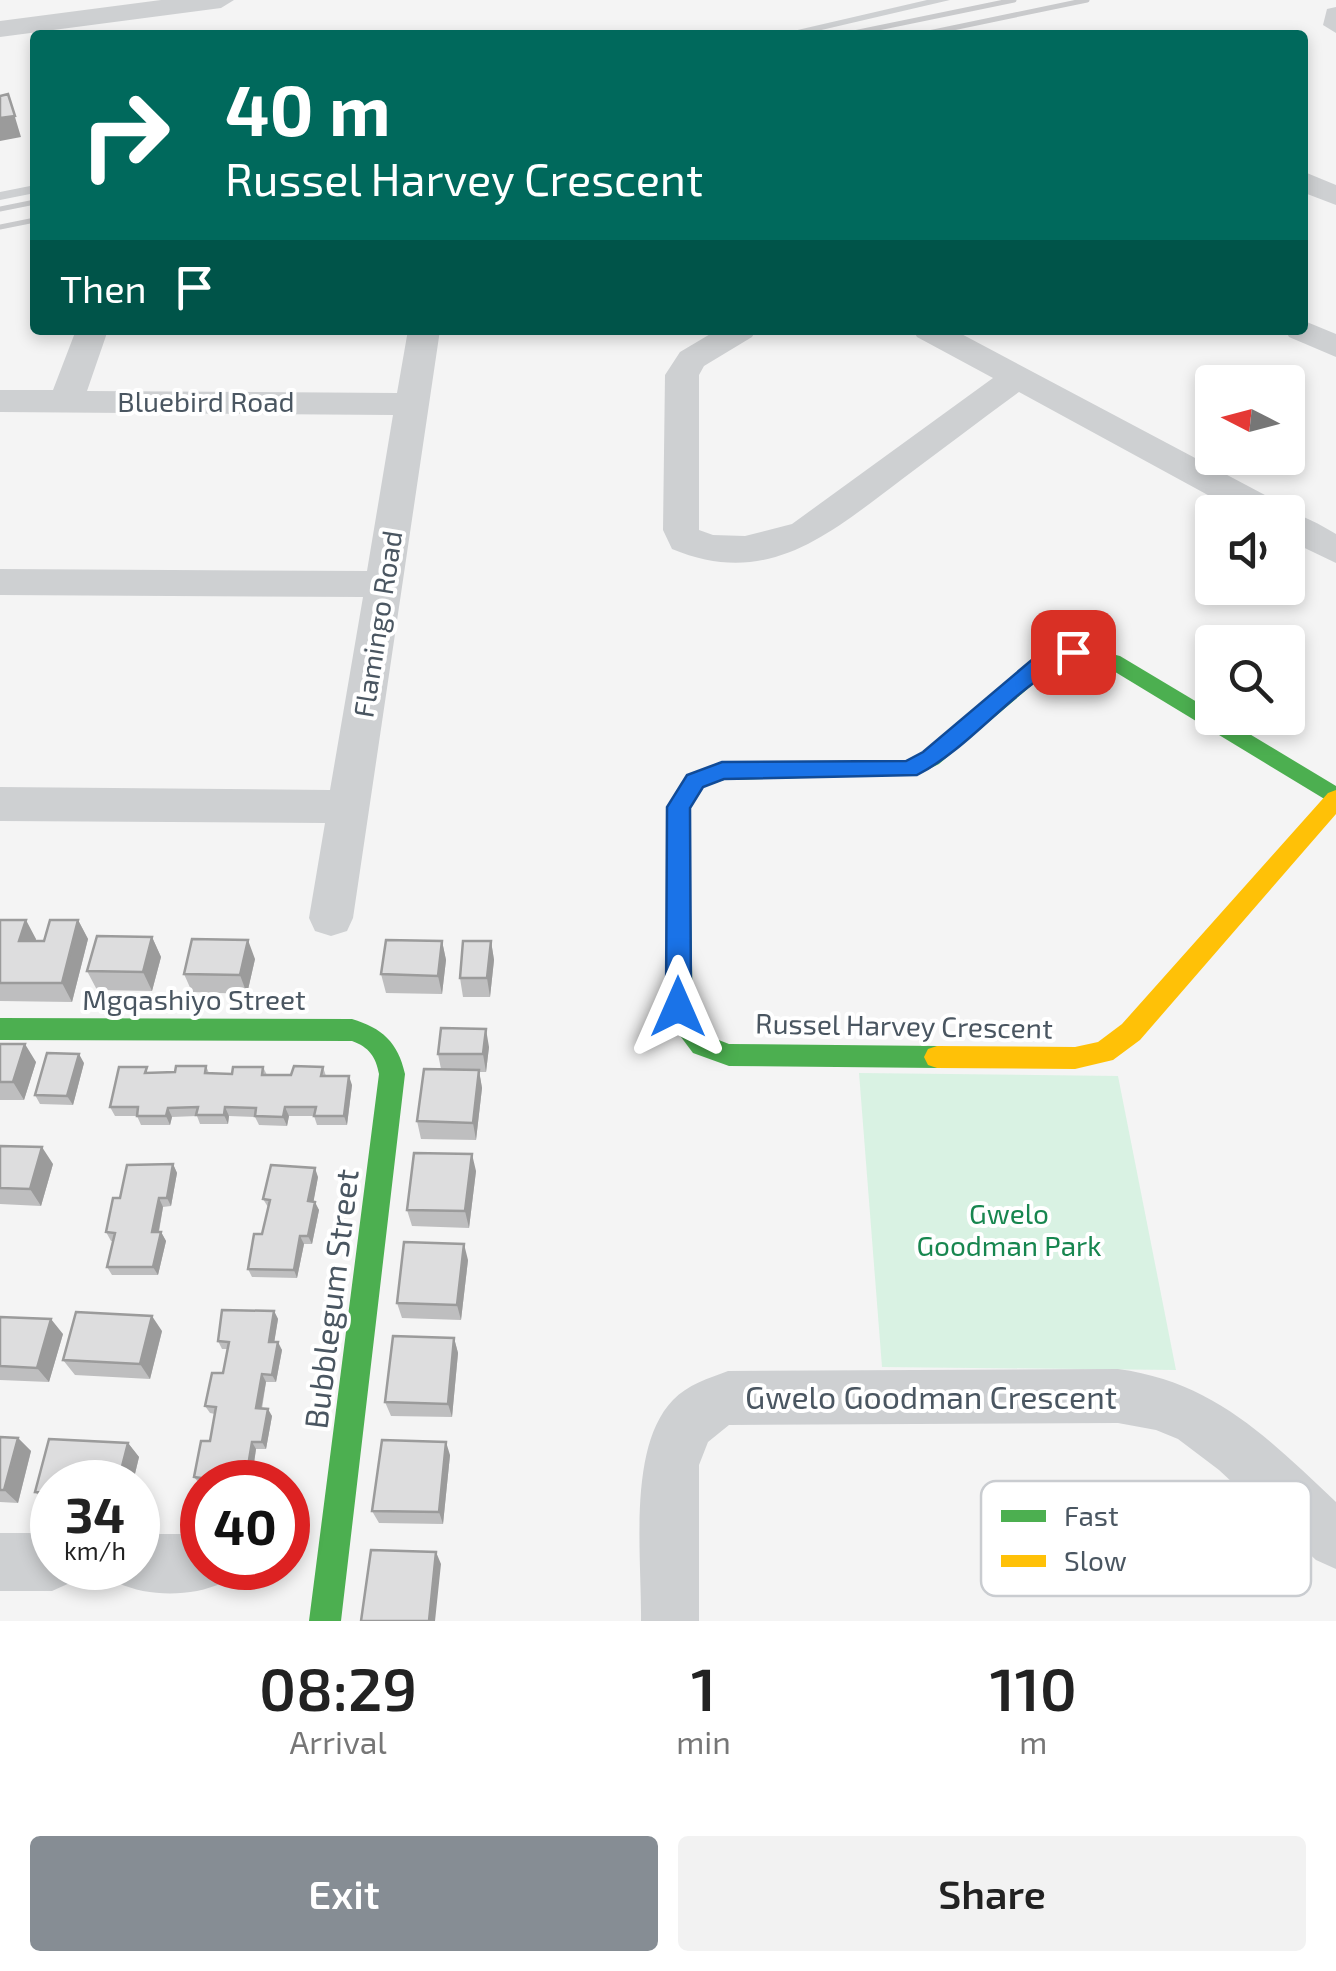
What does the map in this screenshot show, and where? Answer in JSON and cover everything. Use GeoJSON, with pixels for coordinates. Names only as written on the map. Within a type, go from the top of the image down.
{"type":"FeatureCollection","features":[{"type":"Feature","properties":{"kind":"street"},"geometry":{"type":"LineString","coordinates":[[0,29],[154,5],[221,0]]}},
{"type":"Feature","properties":{"kind":"street"},"geometry":{"type":"LineString","coordinates":[[1336,15],[1336,25]]}},
{"type":"Feature","properties":{"kind":"street"},"geometry":{"type":"LineString","coordinates":[[1308,183],[1336,196]]}},
{"type":"Feature","properties":{"kind":"street"},"geometry":{"type":"LineString","coordinates":[[1308,333],[1336,347]]}},
{"type":"Feature","properties":{"kind":"street"},"geometry":{"type":"LineString","coordinates":[[66,401],[90,335]]}},
{"type":"Feature","properties":{"kind":"street","name":"Flamingo Road"},"geometry":{"type":"LineString","coordinates":[[331,918],[423,335]]}},
{"type":"Feature","properties":{"kind":"street"},"geometry":{"type":"LineString","coordinates":[[732,335],[692,359],[682,374],[682,530],[685,540],[696,546],[760,548],[805,533],[1017,377]]}},
{"type":"Feature","properties":{"kind":"street"},"geometry":{"type":"LineString","coordinates":[[939,335],[1236,495]]}},
{"type":"Feature","properties":{"kind":"street","name":"Bluebird Road"},"geometry":{"type":"LineString","coordinates":[[0,401],[413,404]]}},
{"type":"Feature","properties":{"kind":"street"},"geometry":{"type":"LineString","coordinates":[[1305,533],[1336,550]]}},
{"type":"Feature","properties":{"kind":"street"},"geometry":{"type":"LineString","coordinates":[[0,582],[384,584]]}},
{"type":"Feature","properties":{"kind":"street","name":"Russel Harvey Crescent"},"geometry":{"type":"LineString","coordinates":[[1087,652],[1113,661],[1336,798],[1131,1032],[1119,1044],[1094,1055],[729,1055],[702,1045],[682,1021],[678,816],[688,788],[695,781],[722,771],[909,769],[931,758],[1041,664],[1061,654],[1087,652]]}},
{"type":"Feature","properties":{"kind":"street"},"geometry":{"type":"LineString","coordinates":[[0,804],[348,807]]}},
{"type":"Feature","properties":{"kind":"street","name":"Mgqashiyo Street"},"geometry":{"type":"LineString","coordinates":[[0,1028],[352,1030],[370,1034],[383,1045]]}},
{"type":"Feature","properties":{"kind":"street","name":"Bubblegum Street"},"geometry":{"type":"LineString","coordinates":[[325,1621],[310,1565],[392,1074],[390,1057],[383,1045]]}},
{"type":"Feature","properties":{"kind":"street","name":"Gwelo Goodman Crescent"},"geometry":{"type":"LineString","coordinates":[[670,1621],[670,1465],[674,1445],[698,1412],[728,1398],[1118,1396],[1149,1400],[1180,1410],[1208,1427],[1269,1481]]}},
{"type":"Feature","properties":{"kind":"street","name":"Gwelo Goodman Crescent"},"geometry":{"type":"LineString","coordinates":[[1311,1518],[1336,1540]]}},
{"type":"Feature","properties":{"kind":"street"},"geometry":{"type":"LineString","coordinates":[[0,1562],[30,1562]]}},
{"type":"Feature","properties":{"kind":"lane"},"geometry":{"type":"LineString","coordinates":[[805,30],[944,0]]}},
{"type":"Feature","properties":{"kind":"lane"},"geometry":{"type":"LineString","coordinates":[[0,196],[30,190]]}},
{"type":"Feature","properties":{"kind":"green space","name":"Gwelo Goodman Park"},"geometry":{"type":"Polygon","coordinates":[[[859,1073],[1118,1076],[1176,1370],[882,1367],[859,1073]]]}},
{"type":"Feature","properties":{"kind":"building"},"geometry":{"type":"Polygon","coordinates":[[[8,94],[15,116],[0,118],[0,96],[8,94]]]}},
{"type":"Feature","properties":{"kind":"building"},"geometry":{"type":"Polygon","coordinates":[[[0,920],[26,920],[19,941],[44,941],[50,920],[78,920],[62,983],[0,983],[0,920]]]}},
{"type":"Feature","properties":{"kind":"building"},"geometry":{"type":"Polygon","coordinates":[[[97,936],[152,937],[143,972],[87,971],[97,936]]]}},
{"type":"Feature","properties":{"kind":"building"},"geometry":{"type":"Polygon","coordinates":[[[192,939],[248,940],[240,975],[184,974],[192,939]]]}},
{"type":"Feature","properties":{"kind":"building"},"geometry":{"type":"Polygon","coordinates":[[[386,940],[442,941],[438,976],[381,974],[386,940]]]}},
{"type":"Feature","properties":{"kind":"building"},"geometry":{"type":"Polygon","coordinates":[[[463,941],[491,941],[487,978],[460,978],[463,941]]]}},
{"type":"Feature","properties":{"kind":"building"},"geometry":{"type":"Polygon","coordinates":[[[441,1028],[486,1029],[483,1054],[438,1054],[441,1028]]]}},
{"type":"Feature","properties":{"kind":"building"},"geometry":{"type":"Polygon","coordinates":[[[0,1044],[25,1044],[13,1082],[0,1082],[0,1044]]]}},
{"type":"Feature","properties":{"kind":"building"},"geometry":{"type":"Polygon","coordinates":[[[47,1053],[79,1054],[67,1096],[35,1095],[47,1053]]]}},
{"type":"Feature","properties":{"kind":"building"},"geometry":{"type":"Polygon","coordinates":[[[176,1066],[206,1066],[205,1073],[232,1074],[233,1067],[263,1067],[262,1075],[291,1075],[294,1066],[323,1067],[321,1076],[349,1076],[344,1116],[314,1116],[316,1107],[285,1107],[283,1117],[255,1116],[256,1108],[225,1107],[224,1115],[196,1115],[198,1107],[168,1108],[166,1116],[137,1116],[138,1107],[110,1107],[119,1067],[147,1067],[145,1073],[175,1072],[176,1066]]]}},
{"type":"Feature","properties":{"kind":"building"},"geometry":{"type":"Polygon","coordinates":[[[424,1069],[479,1070],[473,1123],[417,1121],[424,1069]]]}},
{"type":"Feature","properties":{"kind":"building"},"geometry":{"type":"Polygon","coordinates":[[[0,1146],[42,1147],[30,1189],[0,1188],[0,1146]]]}},
{"type":"Feature","properties":{"kind":"building"},"geometry":{"type":"Polygon","coordinates":[[[414,1153],[472,1154],[465,1211],[407,1210],[414,1153]]]}},
{"type":"Feature","properties":{"kind":"building"},"geometry":{"type":"Polygon","coordinates":[[[173,1164],[167,1198],[159,1198],[152,1232],[161,1232],[153,1267],[107,1267],[115,1233],[106,1232],[113,1198],[120,1198],[127,1165],[173,1164]]]}},
{"type":"Feature","properties":{"kind":"building"},"geometry":{"type":"Polygon","coordinates":[[[271,1165],[315,1168],[308,1201],[315,1202],[308,1236],[300,1236],[294,1270],[248,1269],[254,1234],[262,1234],[270,1200],[263,1199],[271,1165]]]}},
{"type":"Feature","properties":{"kind":"building"},"geometry":{"type":"Polygon","coordinates":[[[404,1242],[464,1244],[457,1305],[397,1303],[404,1242]]]}},
{"type":"Feature","properties":{"kind":"building"},"geometry":{"type":"Polygon","coordinates":[[[222,1310],[274,1311],[269,1342],[278,1342],[272,1375],[262,1374],[256,1408],[268,1409],[262,1442],[252,1442],[249,1460],[197,1460],[201,1441],[210,1441],[216,1407],[205,1406],[212,1373],[223,1373],[229,1342],[218,1341],[222,1310]]]}},
{"type":"Feature","properties":{"kind":"building"},"geometry":{"type":"Polygon","coordinates":[[[76,1312],[152,1316],[140,1364],[63,1360],[76,1312]]]}},
{"type":"Feature","properties":{"kind":"building"},"geometry":{"type":"Polygon","coordinates":[[[0,1317],[51,1319],[37,1368],[0,1366],[0,1317]]]}},
{"type":"Feature","properties":{"kind":"building"},"geometry":{"type":"Polygon","coordinates":[[[393,1336],[454,1338],[448,1404],[385,1402],[393,1336]]]}},
{"type":"Feature","properties":{"kind":"building"},"geometry":{"type":"Polygon","coordinates":[[[0,1437],[18,1438],[4,1490],[0,1490],[0,1437]]]}},
{"type":"Feature","properties":{"kind":"building"},"geometry":{"type":"Polygon","coordinates":[[[49,1439],[128,1443],[124,1460],[43,1460],[49,1439]]]}},
{"type":"Feature","properties":{"kind":"building"},"geometry":{"type":"Polygon","coordinates":[[[382,1440],[446,1442],[439,1512],[372,1511],[382,1440]]]}},
{"type":"Feature","properties":{"kind":"building"},"geometry":{"type":"Polygon","coordinates":[[[371,1550],[436,1552],[429,1621],[361,1621],[371,1550]]]}},
{"type":"Feature","properties":{"kind":"railway"},"geometry":{"type":"LineString","coordinates":[[868,30],[1014,0]]}},
{"type":"Feature","properties":{"kind":"railway"},"geometry":{"type":"LineString","coordinates":[[943,30],[1087,0]]}},
{"type":"Feature","properties":{"kind":"railway"},"geometry":{"type":"LineString","coordinates":[[0,209],[30,203]]}},
{"type":"Feature","properties":{"kind":"railway"},"geometry":{"type":"LineString","coordinates":[[0,227],[30,221]]}},
{"type":"Feature","properties":{"kind":"traffic: fast"},"geometry":{"type":"LineString","coordinates":[[937,1057],[729,1055],[702,1045],[681,1021],[678,807],[695,781],[723,771],[909,769],[931,758],[1050,659],[1077,653],[1113,661],[1336,797]]}},
{"type":"Feature","properties":{"kind":"traffic: fast"},"geometry":{"type":"LineString","coordinates":[[0,1029],[352,1030],[375,1040],[388,1057],[392,1074],[325,1621]]}},
{"type":"Feature","properties":{"kind":"traffic: slow"},"geometry":{"type":"LineString","coordinates":[[937,1057],[1075,1058],[1104,1052],[1131,1032],[1336,799]]}},
{"type":"Feature","properties":{"kind":"route"},"geometry":{"type":"LineString","coordinates":[[678,1007],[678,807],[695,781],[722,771],[898,771],[921,765],[1041,664],[1073,652]]}}]}
